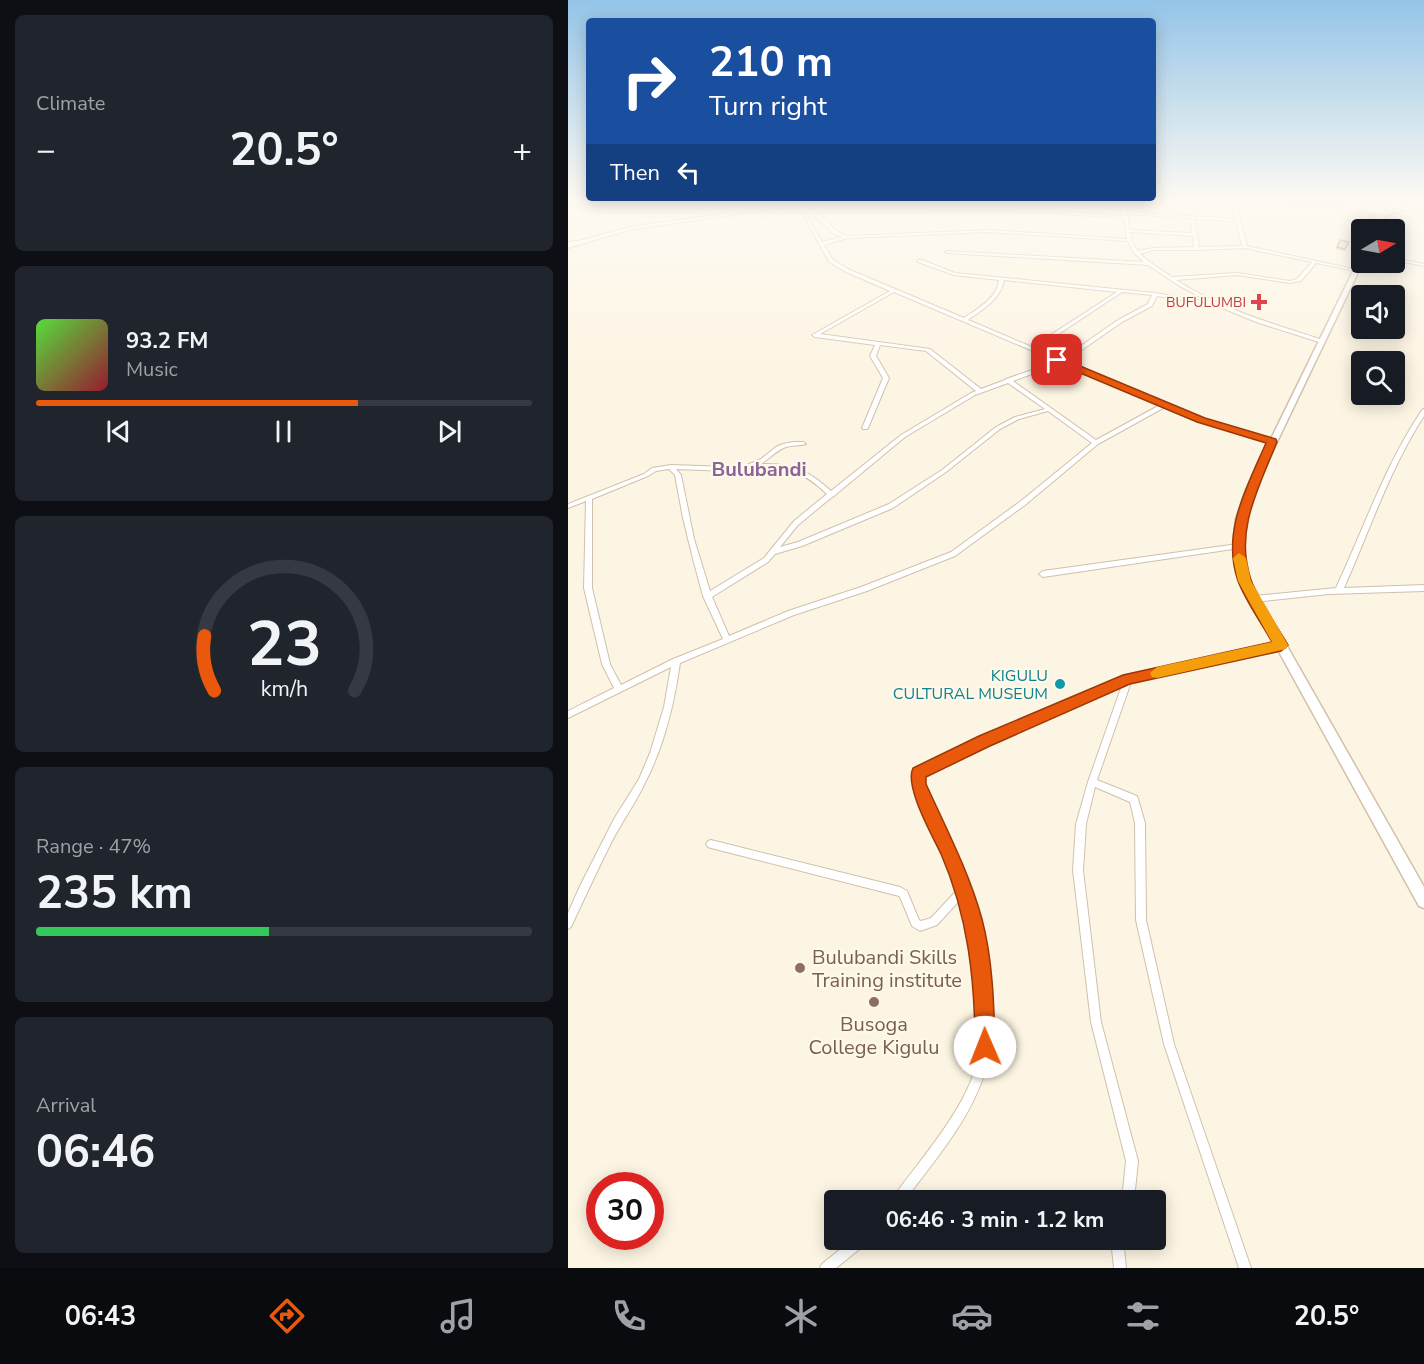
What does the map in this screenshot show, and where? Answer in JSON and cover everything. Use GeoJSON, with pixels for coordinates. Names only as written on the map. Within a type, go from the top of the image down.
{"type":"FeatureCollection","features":[{"type":"Feature","properties":{"kind":"main road"},"geometry":{"type":"LineString","coordinates":[[1355,273],[1272,442],[1244,509],[1238,546],[1245,581],[1254,599],[1423,901]]}},
{"type":"Feature","properties":{"kind":"street"},"geometry":{"type":"LineString","coordinates":[[833,262],[892,291],[1034,348],[1059,361],[1164,405],[1201,420],[1272,442]]}},
{"type":"Feature","properties":{"kind":"street"},"geometry":{"type":"LineString","coordinates":[[923,262],[954,274],[1155,294],[1213,304],[1321,341]]}},
{"type":"Feature","properties":{"kind":"street"},"geometry":{"type":"LineString","coordinates":[[1119,262],[1150,264],[1213,304]]}},
{"type":"Feature","properties":{"kind":"street"},"geometry":{"type":"LineString","coordinates":[[1171,279],[1237,274],[1290,282],[1299,280],[1315,262]]}},
{"type":"Feature","properties":{"kind":"street"},"geometry":{"type":"LineString","coordinates":[[1316,262],[1351,269]]}},
{"type":"Feature","properties":{"kind":"street"},"geometry":{"type":"LineString","coordinates":[[965,320],[995,296],[1003,284],[1002,278]]}},
{"type":"Feature","properties":{"kind":"street"},"geometry":{"type":"LineString","coordinates":[[892,291],[816,335],[928,350],[980,391]]}},
{"type":"Feature","properties":{"kind":"street"},"geometry":{"type":"LineString","coordinates":[[1034,348],[1121,291]]}},
{"type":"Feature","properties":{"kind":"street"},"geometry":{"type":"LineString","coordinates":[[707,596],[766,560],[796,523],[903,436],[934,415],[980,391],[1046,368],[1059,361],[1120,321],[1150,305],[1155,294]]}},
{"type":"Feature","properties":{"kind":"street"},"geometry":{"type":"LineString","coordinates":[[865,428],[886,378],[873,356],[878,344]]}},
{"type":"Feature","properties":{"kind":"street"},"geometry":{"type":"LineString","coordinates":[[1008,380],[1096,443]]}},
{"type":"Feature","properties":{"kind":"street"},"geometry":{"type":"LineString","coordinates":[[568,715],[676,661],[727,639],[790,613],[864,589],[953,554],[1023,503],[1096,443],[1164,405]]}},
{"type":"Feature","properties":{"kind":"street"},"geometry":{"type":"LineString","coordinates":[[772,552],[800,544],[891,506],[944,471],[998,428],[1017,418],[1047,410]]}},
{"type":"Feature","properties":{"kind":"street"},"geometry":{"type":"LineString","coordinates":[[1339,590],[1389,471],[1408,433],[1423,411]]}},
{"type":"Feature","properties":{"kind":"street"},"geometry":{"type":"LineString","coordinates":[[750,466],[781,445],[803,444]]}},
{"type":"Feature","properties":{"kind":"street"},"geometry":{"type":"LineString","coordinates":[[568,506],[646,475],[654,469],[671,467],[709,470],[774,465],[807,472],[832,495]]}},
{"type":"Feature","properties":{"kind":"street"},"geometry":{"type":"LineString","coordinates":[[671,467],[678,475],[707,596],[727,639]]}},
{"type":"Feature","properties":{"kind":"street"},"geometry":{"type":"LineString","coordinates":[[589,499],[588,588],[606,664],[619,689]]}},
{"type":"Feature","properties":{"kind":"street"},"geometry":{"type":"LineString","coordinates":[[1043,574],[1238,546]]}},
{"type":"Feature","properties":{"kind":"street"},"geometry":{"type":"LineString","coordinates":[[1254,599],[1339,590],[1423,588]]}},
{"type":"Feature","properties":{"kind":"street"},"geometry":{"type":"LineString","coordinates":[[905,1190],[964,1106],[979,1074],[985,1047],[984,990],[973,920],[963,890],[918,784],[918,773],[984,741],[1128,679],[1281,645]]}},
{"type":"Feature","properties":{"kind":"street"},"geometry":{"type":"LineString","coordinates":[[568,924],[612,831],[641,783],[653,754],[674,677],[676,661]]}},
{"type":"Feature","properties":{"kind":"street"},"geometry":{"type":"LineString","coordinates":[[1128,679],[1092,782],[1081,824],[1078,870],[1096,1022],[1132,1161],[1129,1190]]}},
{"type":"Feature","properties":{"kind":"street"},"geometry":{"type":"LineString","coordinates":[[1092,782],[1134,798],[1140,823],[1141,920],[1169,1044],[1245,1268]]}},
{"type":"Feature","properties":{"kind":"street"},"geometry":{"type":"LineString","coordinates":[[711,844],[900,892],[904,894],[915,923],[920,926],[934,922],[963,890]]}},
{"type":"Feature","properties":{"kind":"street"},"geometry":{"type":"LineString","coordinates":[[826,1268],[849,1250]]}},
{"type":"Feature","properties":{"kind":"street"},"geometry":{"type":"LineString","coordinates":[[1118,1250],[1120,1268]]}},
{"type":"Feature","properties":{"kind":"slow traffic"},"geometry":{"type":"LineString","coordinates":[[1157,673],[1281,645],[1245,581],[1239,558]]}},
{"type":"Feature","properties":{"kind":"place","name":"BUFULUMBI"},"geometry":{"type":"Point","coordinates":[1259,302]}},
{"type":"Feature","properties":{"kind":"place","name":"KIGULU CULTURAL MUSEUM"},"geometry":{"type":"Point","coordinates":[1060,684]}},
{"type":"Feature","properties":{"kind":"place","name":"Bulubandi Skills Training institute"},"geometry":{"type":"Point","coordinates":[800,968]}},
{"type":"Feature","properties":{"kind":"place","name":"Busoga College Kigulu"},"geometry":{"type":"Point","coordinates":[874,1002]}},
{"type":"Feature","properties":{"kind":"district","name":"Bulubandi"},"geometry":{"type":"Point","coordinates":[759,469]}},
{"type":"Feature","properties":{"kind":"route"},"geometry":{"type":"LineString","coordinates":[[985,1047],[984,990],[973,920],[954,864],[918,784],[916,777],[918,773],[984,741],[1128,679],[1281,645],[1245,581],[1238,546],[1241,519],[1250,490],[1272,442],[1201,420],[1057,360]]}}]}
